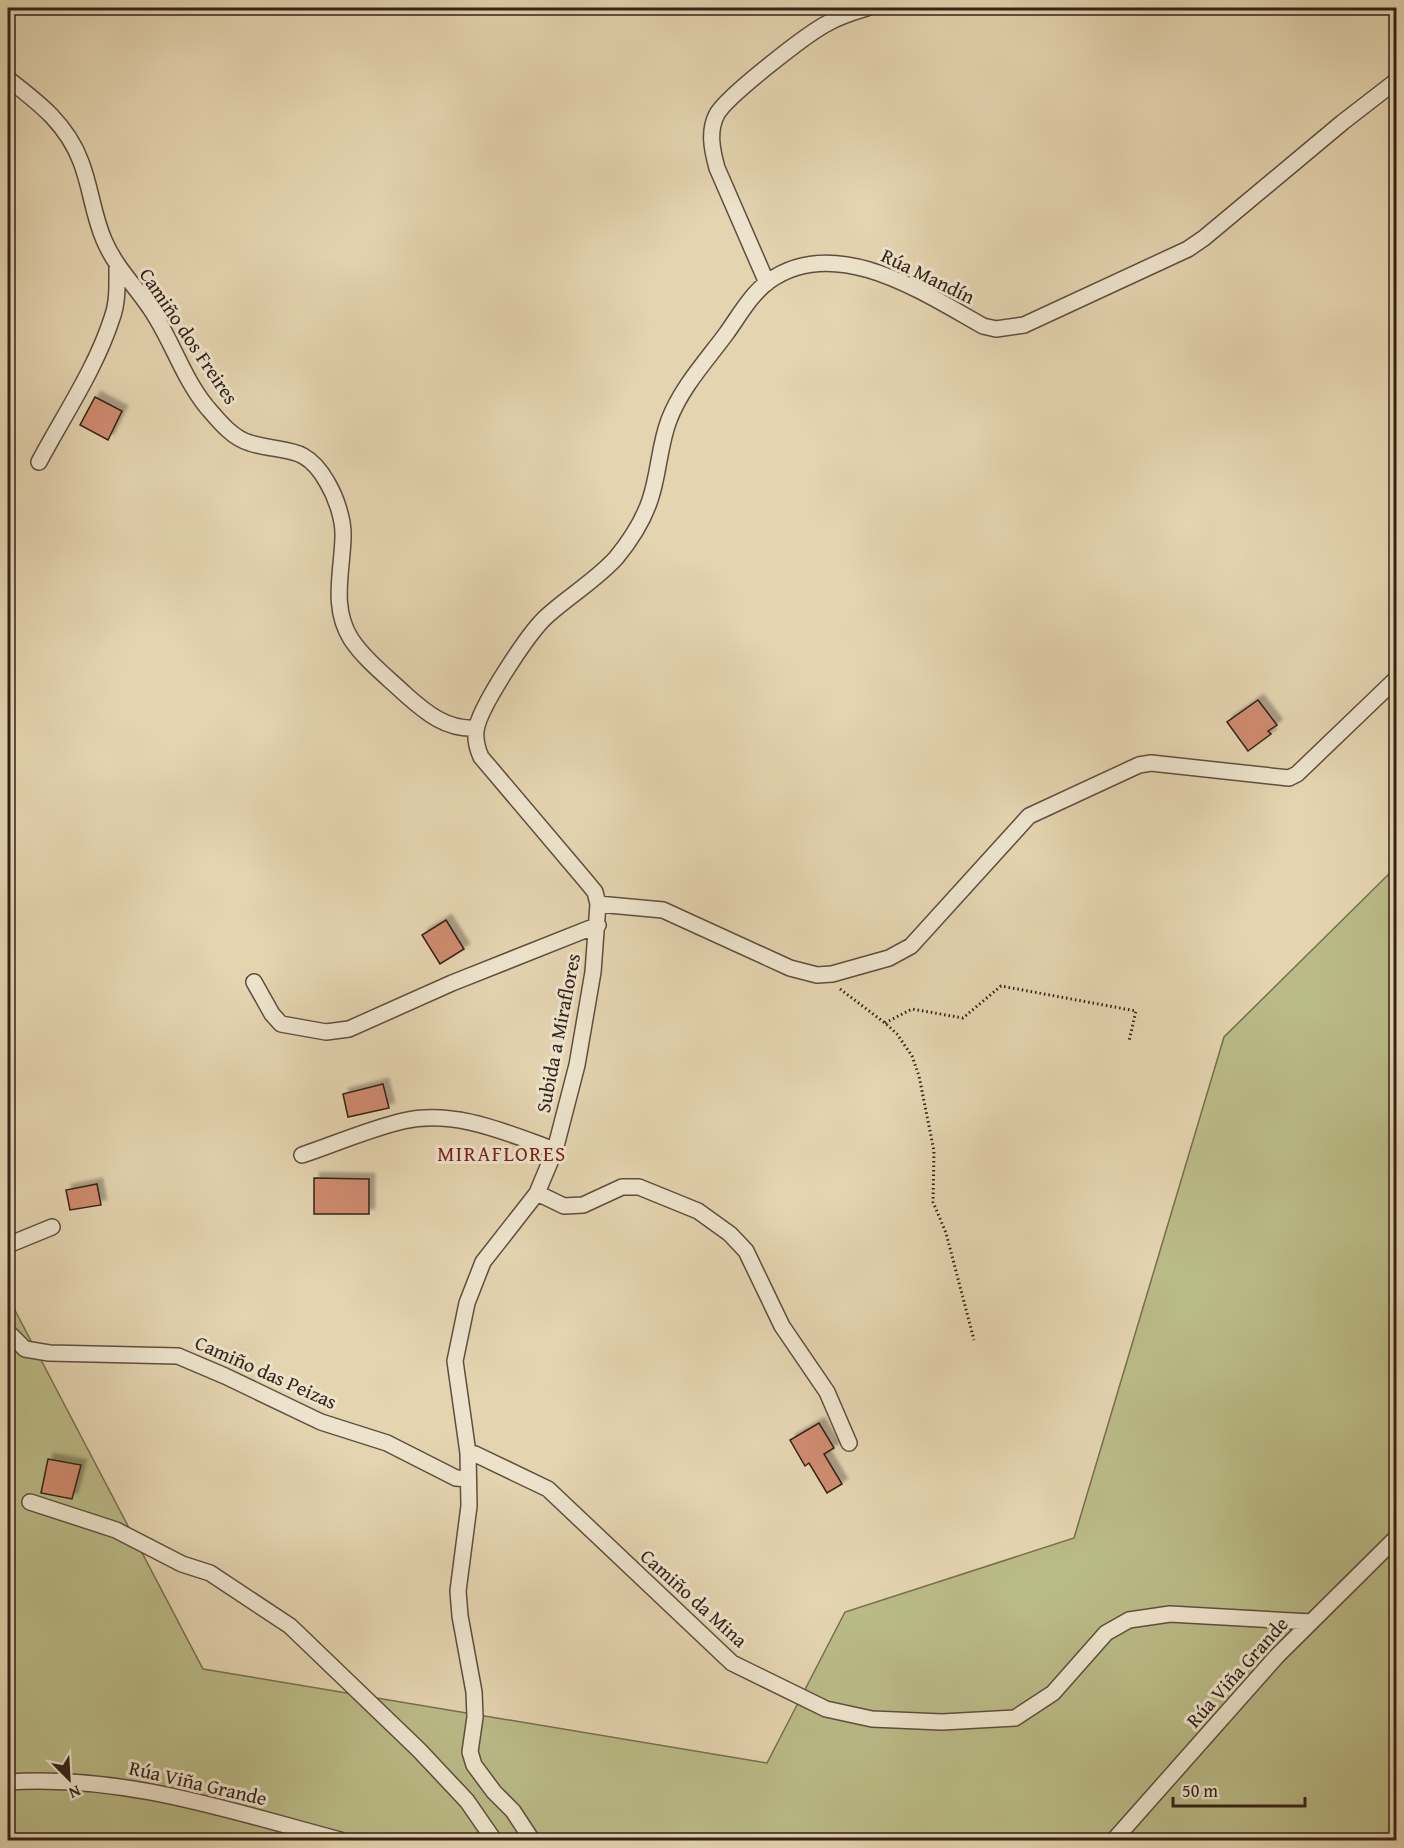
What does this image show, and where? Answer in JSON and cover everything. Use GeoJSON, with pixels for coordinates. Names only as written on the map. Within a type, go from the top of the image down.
{"type":"FeatureCollection","features":[{"type":"Feature","properties":{"kind":"street"},"geometry":{"type":"LineString","coordinates":[[767,283],[717,168],[713,151],[712,129],[718,112],[732,97],[811,33],[831,21],[867,8]]}},
{"type":"Feature","properties":{"kind":"street","name":"Camiño dos Freires"},"geometry":{"type":"LineString","coordinates":[[8,79],[58,121],[72,142],[82,164],[95,218],[117,267],[156,318],[194,388],[228,430],[250,443],[299,452],[327,481],[337,503],[344,535],[338,596],[340,613],[351,638],[367,659],[425,710],[443,722],[460,729],[476,728]]}},
{"type":"Feature","properties":{"kind":"street","name":"Rúa Mandín"},"geometry":{"type":"LineString","coordinates":[[476,728],[513,658],[531,632],[610,565],[625,548],[641,522],[651,499],[669,420],[686,388],[753,298],[767,283],[791,270],[828,264],[850,265],[883,273],[983,326],[996,328],[1024,325],[1196,244],[1396,81]]}},
{"type":"Feature","properties":{"kind":"street"},"geometry":{"type":"LineString","coordinates":[[39,462],[94,359],[112,318],[116,301],[117,267]]}},
{"type":"Feature","properties":{"kind":"street"},"geometry":{"type":"LineString","coordinates":[[598,904],[663,910],[790,968],[817,975],[832,974],[889,958],[911,946],[1018,826],[1042,809],[1139,765],[1151,763],[1289,778],[1297,774],[1396,679]]}},
{"type":"Feature","properties":{"kind":"street","name":"Subida a Miraflores"},"geometry":{"type":"LineString","coordinates":[[476,728],[476,744],[481,757],[595,892],[598,904],[598,925],[578,1065],[555,1150],[537,1193],[483,1262],[467,1303],[455,1361],[468,1453],[469,1506],[466,1548],[458,1591],[460,1616],[474,1692],[475,1717],[471,1752],[474,1765],[494,1792],[513,1811],[532,1840]]}},
{"type":"Feature","properties":{"kind":"street"},"geometry":{"type":"LineString","coordinates":[[254,982],[272,1014],[281,1024],[326,1032],[349,1029],[452,983],[598,925]]}},
{"type":"Feature","properties":{"kind":"street"},"geometry":{"type":"LineString","coordinates":[[302,1155],[404,1120],[441,1118],[470,1121],[555,1150]]}},
{"type":"Feature","properties":{"kind":"street"},"geometry":{"type":"LineString","coordinates":[[537,1193],[564,1206],[583,1205],[622,1187],[639,1187],[698,1211],[730,1234],[746,1251],[782,1326],[827,1392],[849,1443]]}},
{"type":"Feature","properties":{"kind":"street"},"geometry":{"type":"LineString","coordinates":[[8,1245],[52,1227]]}},
{"type":"Feature","properties":{"kind":"street","name":"Camiño das Peizas"},"geometry":{"type":"LineString","coordinates":[[8,1332],[25,1349],[48,1353],[178,1356],[321,1422],[387,1443],[456,1478],[468,1479]]}},
{"type":"Feature","properties":{"kind":"street","name":"Camiño da Mina"},"geometry":{"type":"LineString","coordinates":[[468,1453],[475,1454],[548,1489],[732,1663],[826,1709],[872,1719],[942,1722],[1015,1718],[1053,1693],[1106,1633],[1129,1620],[1170,1614],[1311,1622]]}},
{"type":"Feature","properties":{"kind":"street"},"geometry":{"type":"LineString","coordinates":[[30,1502],[116,1530],[182,1564],[210,1573],[290,1626],[419,1750],[467,1801],[494,1840]]}},
{"type":"Feature","properties":{"kind":"street","name":"Rúa Viña Grande"},"geometry":{"type":"LineString","coordinates":[[1114,1840],[1277,1656],[1396,1538]]}},
{"type":"Feature","properties":{"kind":"street","name":"Rúa Viña Grande"},"geometry":{"type":"LineString","coordinates":[[8,1782],[36,1780],[104,1784],[151,1792],[340,1840]]}},
{"type":"Feature","properties":{"kind":"path"},"geometry":{"type":"LineString","coordinates":[[832,974],[838,987],[897,1034],[912,1056],[919,1077],[934,1151],[933,1202],[946,1233],[974,1340]]}},
{"type":"Feature","properties":{"kind":"path"},"geometry":{"type":"LineString","coordinates":[[885,1023],[912,1009],[963,1018],[1001,986],[1136,1011],[1129,1041]]}},
{"type":"Feature","properties":{"kind":"green space"},"geometry":{"type":"Polygon","coordinates":[[[1396,867],[1396,1840],[8,1840],[8,1297],[203,1669],[767,1763],[845,1612],[1074,1538],[1224,1037],[1396,867]]]}},
{"type":"Feature","properties":{"kind":"building"},"geometry":{"type":"Polygon","coordinates":[[[95,397],[122,411],[108,440],[80,425],[95,397]]]}},
{"type":"Feature","properties":{"kind":"building"},"geometry":{"type":"Polygon","coordinates":[[[1258,700],[1277,725],[1268,731],[1271,734],[1248,751],[1227,722],[1258,700]]]}},
{"type":"Feature","properties":{"kind":"building"},"geometry":{"type":"Polygon","coordinates":[[[446,920],[464,949],[440,964],[422,935],[446,920]]]}},
{"type":"Feature","properties":{"kind":"building"},"geometry":{"type":"Polygon","coordinates":[[[383,1084],[389,1108],[348,1117],[343,1094],[383,1084]]]}},
{"type":"Feature","properties":{"kind":"building"},"geometry":{"type":"Polygon","coordinates":[[[314,1178],[369,1179],[369,1214],[314,1214],[314,1178]]]}},
{"type":"Feature","properties":{"kind":"building"},"geometry":{"type":"Polygon","coordinates":[[[97,1184],[101,1205],[70,1210],[66,1190],[97,1184]]]}},
{"type":"Feature","properties":{"kind":"building"},"geometry":{"type":"Polygon","coordinates":[[[819,1423],[834,1448],[824,1454],[842,1484],[827,1493],[809,1463],[805,1466],[790,1440],[819,1423]]]}},
{"type":"Feature","properties":{"kind":"building"},"geometry":{"type":"Polygon","coordinates":[[[48,1459],[81,1465],[72,1499],[41,1493],[48,1459]]]}},
{"type":"Feature","properties":{"kind":"district","name":"MIRAFLORES"},"geometry":{"type":"Point","coordinates":[502,1154]}}]}
